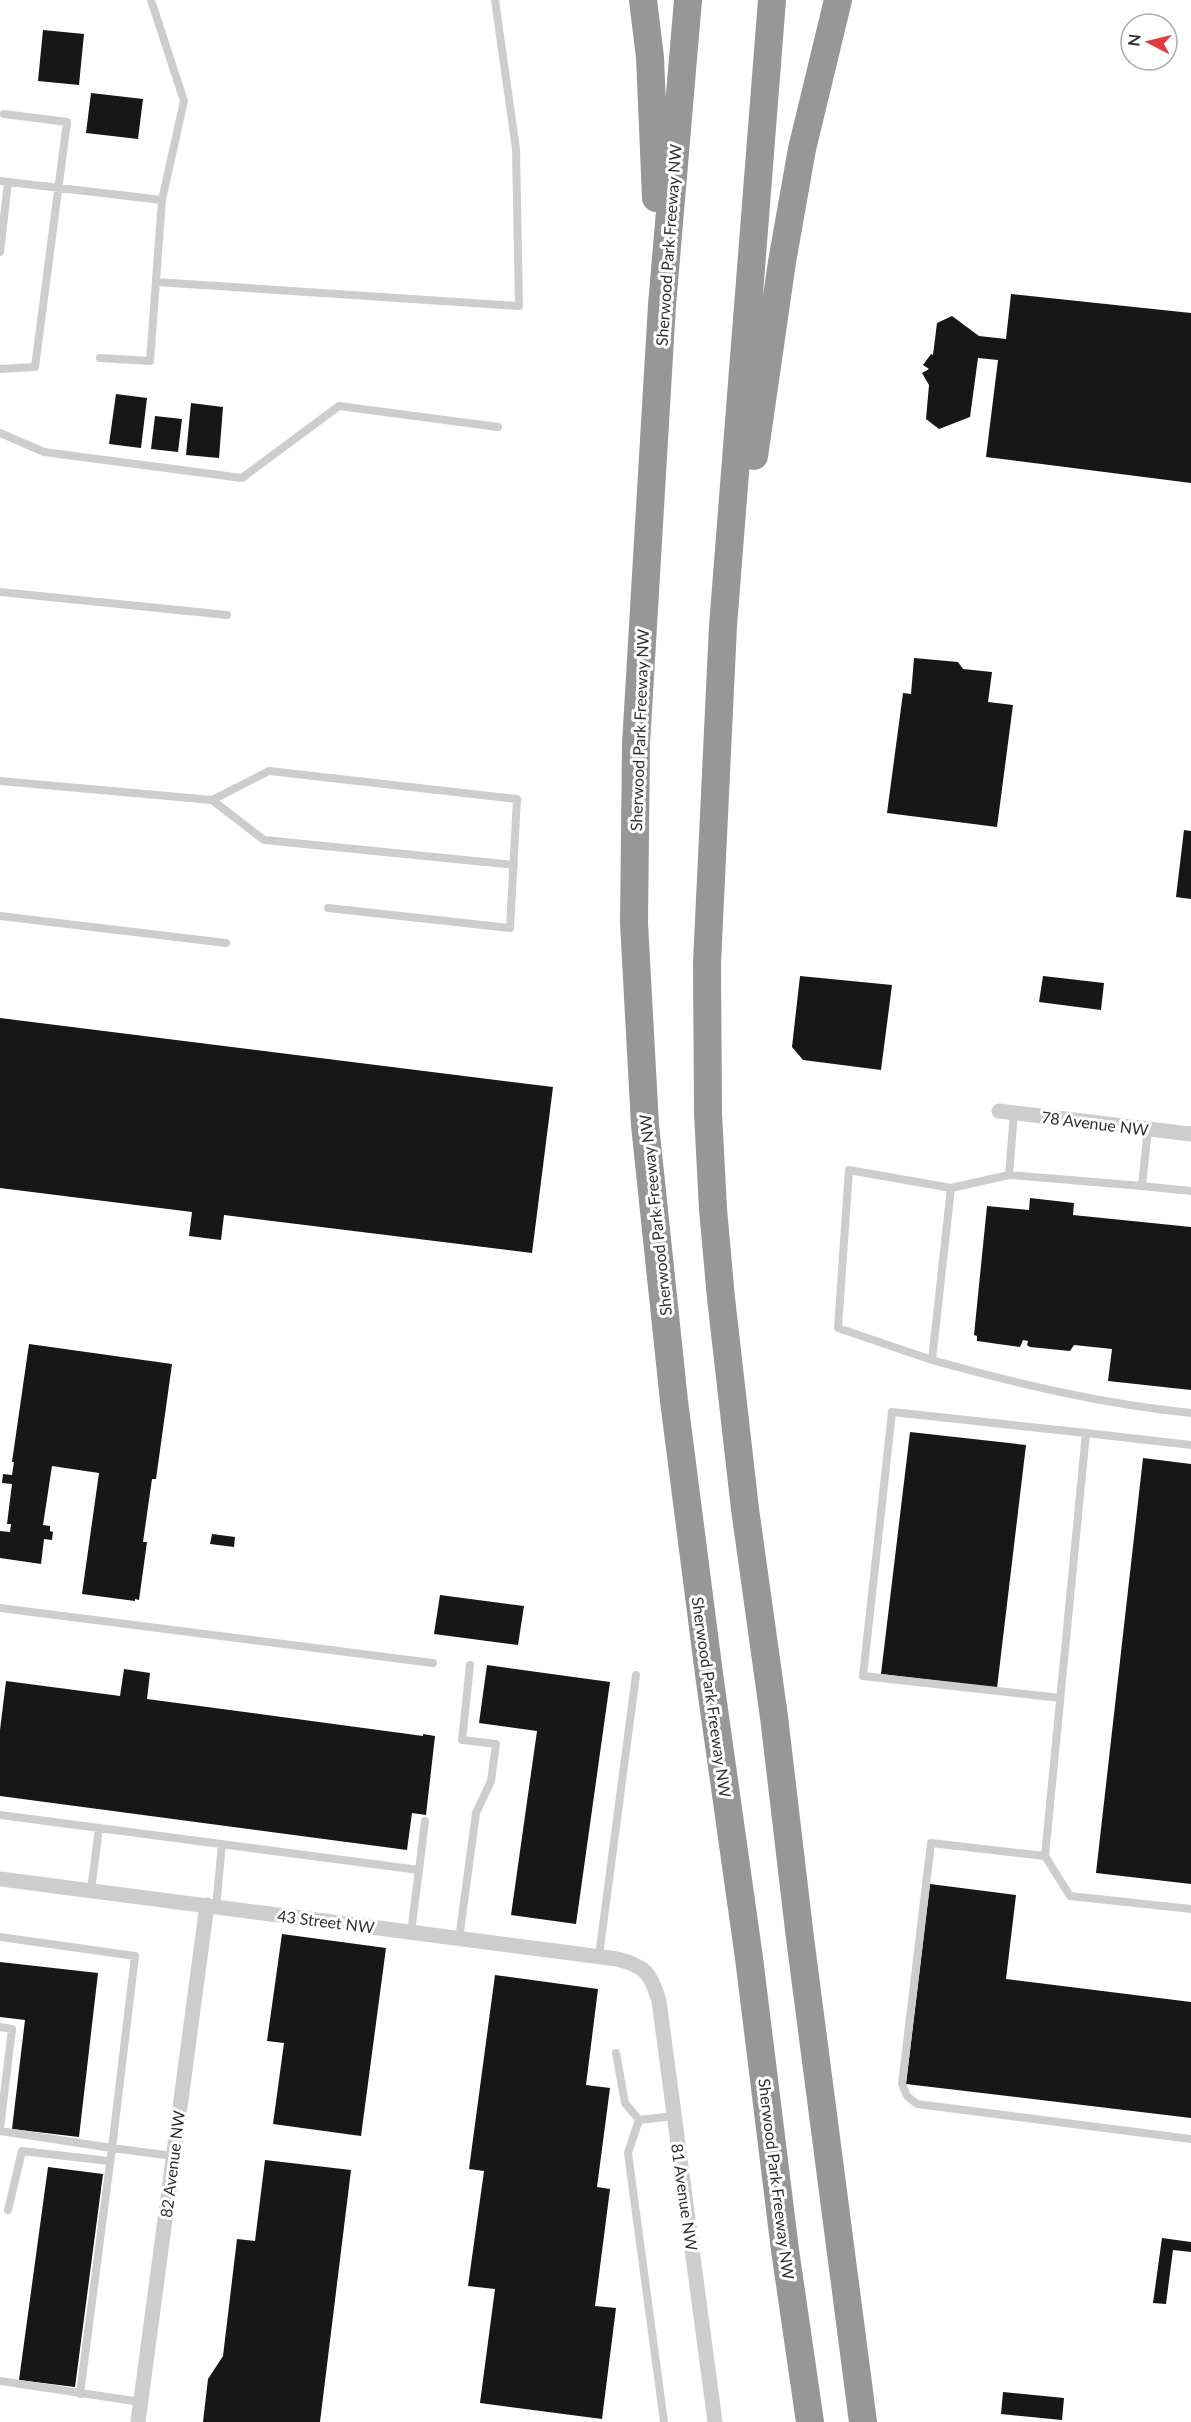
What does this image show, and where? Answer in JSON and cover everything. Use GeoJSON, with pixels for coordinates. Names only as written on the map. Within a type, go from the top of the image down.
{"type":"FeatureCollection","features":[{"type":"Feature","properties":{"kind":"highway"},"geometry":{"type":"LineString","coordinates":[[643,0],[650,57],[662,305]]}},
{"type":"Feature","properties":{"kind":"highway","name":"Sherwood Park Freeway NW"},"geometry":{"type":"LineString","coordinates":[[688,0],[662,305],[636,744],[634,923],[645,1125],[678,1437],[708,1674],[749,1958],[785,2250],[810,2422]]}},
{"type":"Feature","properties":{"kind":"highway"},"geometry":{"type":"LineString","coordinates":[[772,0],[723,626],[707,963],[708,1113],[713,1209],[745,1509],[774,1717],[800,1938],[863,2422]]}},
{"type":"Feature","properties":{"kind":"highway"},"geometry":{"type":"LineString","coordinates":[[723,626],[749,489],[782,262],[800,160],[838,0]]}},
{"type":"Feature","properties":{"kind":"street","name":"78 Avenue NW"},"geometry":{"type":"LineString","coordinates":[[1007,1112],[1191,1134]]}},
{"type":"Feature","properties":{"kind":"street","name":"43 Street NW"},"geometry":{"type":"LineString","coordinates":[[0,1878],[459,1940],[599,1956],[632,1962],[648,1974]]}},
{"type":"Feature","properties":{"kind":"street","name":"82 Avenue NW"},"geometry":{"type":"LineString","coordinates":[[138,2422],[173,2156],[211,1906]]}},
{"type":"Feature","properties":{"kind":"street","name":"81 Avenue NW"},"geometry":{"type":"LineString","coordinates":[[648,1974],[659,2001],[715,2422]]}},
{"type":"Feature","properties":{"kind":"lane"},"geometry":{"type":"LineString","coordinates":[[100,358],[150,361],[162,200],[184,101],[152,0]]}},
{"type":"Feature","properties":{"kind":"lane"},"geometry":{"type":"LineString","coordinates":[[156,282],[519,306],[516,149],[495,0]]}},
{"type":"Feature","properties":{"kind":"lane"},"geometry":{"type":"LineString","coordinates":[[0,369],[35,367],[67,122],[4,114]]}},
{"type":"Feature","properties":{"kind":"lane"},"geometry":{"type":"LineString","coordinates":[[0,252],[4,182],[162,200]]}},
{"type":"Feature","properties":{"kind":"lane"},"geometry":{"type":"LineString","coordinates":[[0,434],[44,452],[242,478],[339,406],[498,427]]}},
{"type":"Feature","properties":{"kind":"lane"},"geometry":{"type":"LineString","coordinates":[[0,592],[227,615]]}},
{"type":"Feature","properties":{"kind":"lane"},"geometry":{"type":"LineString","coordinates":[[212,800],[268,771],[517,799],[510,928],[328,908]]}},
{"type":"Feature","properties":{"kind":"lane"},"geometry":{"type":"LineString","coordinates":[[0,781],[212,800],[264,840],[514,866]]}},
{"type":"Feature","properties":{"kind":"lane"},"geometry":{"type":"LineString","coordinates":[[0,916],[226,943]]}},
{"type":"Feature","properties":{"kind":"lane"},"geometry":{"type":"LineString","coordinates":[[1007,1112],[1009,1175]]}},
{"type":"Feature","properties":{"kind":"lane"},"geometry":{"type":"LineString","coordinates":[[1142,1186],[1148,1129]]}},
{"type":"Feature","properties":{"kind":"lane"},"geometry":{"type":"LineString","coordinates":[[1191,1191],[1009,1175],[951,1188],[849,1170],[838,1328],[932,1360],[1023,1386],[1154,1409],[1191,1413]]}},
{"type":"Feature","properties":{"kind":"lane"},"geometry":{"type":"LineString","coordinates":[[932,1360],[951,1188]]}},
{"type":"Feature","properties":{"kind":"lane"},"geometry":{"type":"LineString","coordinates":[[1060,1698],[863,1676],[892,1412],[1191,1445]]}},
{"type":"Feature","properties":{"kind":"lane"},"geometry":{"type":"LineString","coordinates":[[1086,1433],[1045,1856],[1070,1896],[1191,1909]]}},
{"type":"Feature","properties":{"kind":"lane"},"geometry":{"type":"LineString","coordinates":[[0,1608],[433,1663]]}},
{"type":"Feature","properties":{"kind":"lane"},"geometry":{"type":"LineString","coordinates":[[459,1940],[476,1813],[491,1781],[496,1744],[462,1740],[470,1665]]}},
{"type":"Feature","properties":{"kind":"lane"},"geometry":{"type":"LineString","coordinates":[[599,1956],[636,1676]]}},
{"type":"Feature","properties":{"kind":"lane"},"geometry":{"type":"LineString","coordinates":[[0,1815],[419,1870]]}},
{"type":"Feature","properties":{"kind":"lane"},"geometry":{"type":"LineString","coordinates":[[411,1932],[425,1821]]}},
{"type":"Feature","properties":{"kind":"lane"},"geometry":{"type":"LineString","coordinates":[[91,1890],[99,1828]]}},
{"type":"Feature","properties":{"kind":"lane"},"geometry":{"type":"LineString","coordinates":[[211,1906],[222,1844]]}},
{"type":"Feature","properties":{"kind":"lane"},"geometry":{"type":"LineString","coordinates":[[1045,1856],[932,1844],[902,2084],[907,2096],[917,2104],[1191,2139]]}},
{"type":"Feature","properties":{"kind":"lane"},"geometry":{"type":"LineString","coordinates":[[0,1937],[135,1956],[81,2394]]}},
{"type":"Feature","properties":{"kind":"lane"},"geometry":{"type":"LineString","coordinates":[[0,2027],[12,2029],[0,2129],[173,2156]]}},
{"type":"Feature","properties":{"kind":"lane"},"geometry":{"type":"LineString","coordinates":[[616,2054],[625,2103],[639,2120]]}},
{"type":"Feature","properties":{"kind":"lane"},"geometry":{"type":"LineString","coordinates":[[639,2120],[674,2116]]}},
{"type":"Feature","properties":{"kind":"lane"},"geometry":{"type":"LineString","coordinates":[[639,2120],[628,2152],[664,2422]]}},
{"type":"Feature","properties":{"kind":"lane"},"geometry":{"type":"LineString","coordinates":[[8,2210],[22,2151],[109,2161]]}},
{"type":"Feature","properties":{"kind":"lane"},"geometry":{"type":"LineString","coordinates":[[0,2381],[141,2402]]}},
{"type":"Feature","properties":{"kind":"building"},"geometry":{"type":"Polygon","coordinates":[[[43,30],[84,34],[79,85],[38,81],[43,30]]]}},
{"type":"Feature","properties":{"kind":"building"},"geometry":{"type":"Polygon","coordinates":[[[91,93],[143,99],[138,139],[86,133],[91,93]]]}},
{"type":"Feature","properties":{"kind":"building"},"geometry":{"type":"Polygon","coordinates":[[[1011,294],[1191,313],[1191,483],[986,457],[998,360],[978,358],[970,417],[939,429],[926,419],[929,385],[922,373],[929,369],[923,365],[931,354],[933,355],[937,323],[952,316],[979,336],[1006,339],[1011,294]]]}},
{"type":"Feature","properties":{"kind":"building"},"geometry":{"type":"Polygon","coordinates":[[[116,394],[147,398],[141,448],[109,444],[116,394]]]}},
{"type":"Feature","properties":{"kind":"building"},"geometry":{"type":"Polygon","coordinates":[[[191,403],[223,407],[219,458],[186,455],[191,403]]]}},
{"type":"Feature","properties":{"kind":"building"},"geometry":{"type":"Polygon","coordinates":[[[155,416],[182,419],[178,452],[151,449],[155,416]]]}},
{"type":"Feature","properties":{"kind":"building"},"geometry":{"type":"Polygon","coordinates":[[[914,658],[958,662],[963,669],[992,672],[988,702],[1013,705],[997,827],[887,813],[903,693],[911,694],[914,658]]]}},
{"type":"Feature","properties":{"kind":"building"},"geometry":{"type":"Polygon","coordinates":[[[1184,830],[1191,831],[1191,899],[1176,897],[1184,830]]]}},
{"type":"Feature","properties":{"kind":"building"},"geometry":{"type":"Polygon","coordinates":[[[800,976],[892,985],[881,1070],[803,1060],[792,1047],[800,976]]]}},
{"type":"Feature","properties":{"kind":"building"},"geometry":{"type":"Polygon","coordinates":[[[1043,976],[1104,983],[1101,1010],[1039,1002],[1043,976]]]}},
{"type":"Feature","properties":{"kind":"building"},"geometry":{"type":"Polygon","coordinates":[[[0,1018],[553,1087],[532,1253],[224,1215],[221,1240],[189,1236],[192,1212],[0,1188],[0,1018]]]}},
{"type":"Feature","properties":{"kind":"building"},"geometry":{"type":"Polygon","coordinates":[[[1030,1198],[1074,1203],[1073,1215],[1191,1227],[1191,1390],[1108,1381],[1112,1349],[1074,1345],[1070,1351],[1030,1347],[1027,1345],[1028,1341],[1023,1340],[1020,1347],[977,1341],[977,1336],[974,1335],[987,1206],[1029,1210],[1030,1198]]]}},
{"type":"Feature","properties":{"kind":"building"},"geometry":{"type":"Polygon","coordinates":[[[29,1344],[172,1364],[156,1479],[152,1479],[143,1542],[147,1542],[139,1600],[82,1594],[99,1473],[52,1466],[43,1525],[50,1526],[50,1531],[53,1532],[52,1540],[44,1539],[41,1564],[0,1558],[0,1531],[10,1532],[11,1524],[7,1524],[12,1484],[2,1483],[3,1474],[12,1475],[29,1344]]]}},
{"type":"Feature","properties":{"kind":"building"},"geometry":{"type":"Polygon","coordinates":[[[910,1432],[1026,1445],[997,1688],[881,1674],[910,1432]]]}},
{"type":"Feature","properties":{"kind":"building"},"geometry":{"type":"Polygon","coordinates":[[[1143,1458],[1191,1464],[1191,1884],[1096,1873],[1143,1458]]]}},
{"type":"Feature","properties":{"kind":"building"},"geometry":{"type":"Polygon","coordinates":[[[212,1534],[235,1537],[234,1547],[210,1544],[212,1534]]]}},
{"type":"Feature","properties":{"kind":"building"},"geometry":{"type":"Polygon","coordinates":[[[440,1595],[524,1606],[518,1645],[434,1634],[440,1595]]]}},
{"type":"Feature","properties":{"kind":"building"},"geometry":{"type":"Polygon","coordinates":[[[487,1665],[610,1682],[576,1924],[511,1915],[537,1731],[479,1723],[487,1665]]]}},
{"type":"Feature","properties":{"kind":"building"},"geometry":{"type":"Polygon","coordinates":[[[124,1669],[150,1673],[147,1699],[435,1736],[426,1815],[412,1813],[407,1850],[0,1796],[0,1730],[6,1681],[120,1696],[124,1669]]]}},
{"type":"Feature","properties":{"kind":"building"},"geometry":{"type":"Polygon","coordinates":[[[930,1884],[1016,1895],[1006,1979],[1191,2002],[1191,2118],[906,2084],[930,1884]]]}},
{"type":"Feature","properties":{"kind":"building"},"geometry":{"type":"Polygon","coordinates":[[[282,1934],[386,1948],[361,2136],[273,2124],[284,2043],[267,2041],[282,1934]]]}},
{"type":"Feature","properties":{"kind":"building"},"geometry":{"type":"Polygon","coordinates":[[[0,1962],[98,1973],[79,2137],[12,2129],[25,2020],[0,2017],[0,1962]]]}},
{"type":"Feature","properties":{"kind":"building"},"geometry":{"type":"Polygon","coordinates":[[[495,1975],[598,1989],[586,2085],[610,2088],[597,2187],[610,2189],[595,2306],[616,2308],[602,2419],[480,2403],[495,2289],[468,2286],[484,2171],[469,2169],[495,1975]]]}},
{"type":"Feature","properties":{"kind":"building"},"geometry":{"type":"Polygon","coordinates":[[[265,2160],[351,2170],[320,2422],[203,2422],[208,2379],[223,2356],[237,2239],[255,2241],[265,2160]]]}},
{"type":"Feature","properties":{"kind":"building"},"geometry":{"type":"Polygon","coordinates":[[[48,2167],[103,2174],[75,2387],[19,2380],[48,2167]]]}},
{"type":"Feature","properties":{"kind":"building"},"geometry":{"type":"Polygon","coordinates":[[[1162,2238],[1191,2242],[1191,2252],[1173,2250],[1166,2304],[1153,2303],[1162,2238]]]}},
{"type":"Feature","properties":{"kind":"building"},"geometry":{"type":"Polygon","coordinates":[[[1003,2392],[1064,2398],[1062,2420],[1001,2414],[1003,2392]]]}}]}
